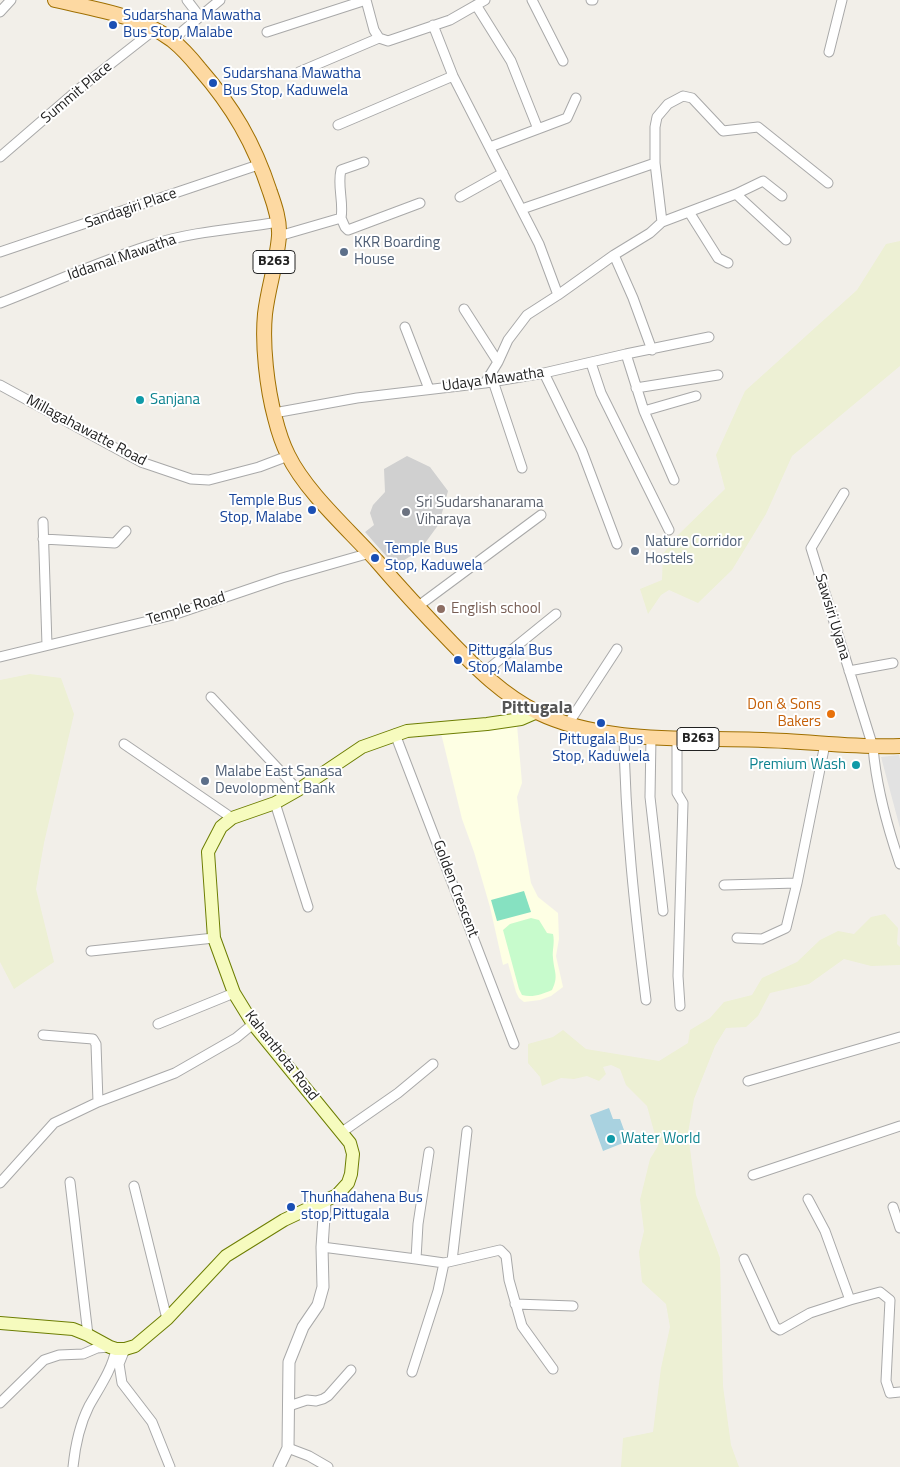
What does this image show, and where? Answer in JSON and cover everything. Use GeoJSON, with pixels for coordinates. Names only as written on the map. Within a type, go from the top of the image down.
{"type":"FeatureCollection","features":[{"type":"Feature","properties":{"kind":"main road","name":"B263"},"geometry":{"type":"LineString","coordinates":[[55,0],[70,2],[118,15],[154,30],[172,40],[222,95],[238,118],[261,164],[278,222],[279,236],[265,315],[265,354],[274,413],[288,456],[321,500],[417,606],[482,674],[505,692],[537,712],[568,724],[585,728],[677,739],[764,740],[873,748],[900,746]]}},
{"type":"Feature","properties":{"kind":"main road"},"geometry":{"type":"LineString","coordinates":[[232,818],[275,803],[298,790],[362,747],[395,734],[407,731],[521,719],[537,712]]}},
{"type":"Feature","properties":{"kind":"main road","name":"Kahanthota Road"},"geometry":{"type":"LineString","coordinates":[[117,1349],[135,1346],[167,1319],[226,1256],[284,1220],[337,1195],[348,1184],[351,1174],[353,1154],[350,1143],[253,1024],[234,992],[214,938],[208,852],[221,827],[232,818]]}},
{"type":"Feature","properties":{"kind":"main road"},"geometry":{"type":"LineString","coordinates":[[0,1323],[73,1329],[117,1349]]}},
{"type":"Feature","properties":{"kind":"street"},"geometry":{"type":"LineString","coordinates":[[0,12],[11,0]]}},
{"type":"Feature","properties":{"kind":"street"},"geometry":{"type":"LineString","coordinates":[[188,0],[200,17]]}},
{"type":"Feature","properties":{"kind":"street"},"geometry":{"type":"LineString","coordinates":[[172,40],[220,0]]}},
{"type":"Feature","properties":{"kind":"street"},"geometry":{"type":"LineString","coordinates":[[267,32],[366,0],[374,30],[379,38],[388,41],[450,20],[485,0]]}},
{"type":"Feature","properties":{"kind":"street"},"geometry":{"type":"LineString","coordinates":[[532,0],[563,61]]}},
{"type":"Feature","properties":{"kind":"street"},"geometry":{"type":"LineString","coordinates":[[829,52],[842,0]]}},
{"type":"Feature","properties":{"kind":"street"},"geometry":{"type":"LineString","coordinates":[[476,5],[511,61],[538,129]]}},
{"type":"Feature","properties":{"kind":"street"},"geometry":{"type":"LineString","coordinates":[[433,25],[453,76],[539,244],[558,296]]}},
{"type":"Feature","properties":{"kind":"street","name":"Summit Place"},"geometry":{"type":"LineString","coordinates":[[0,157],[80,88],[154,30]]}},
{"type":"Feature","properties":{"kind":"street"},"geometry":{"type":"LineString","coordinates":[[299,72],[379,38]]}},
{"type":"Feature","properties":{"kind":"street"},"geometry":{"type":"LineString","coordinates":[[338,125],[453,76]]}},
{"type":"Feature","properties":{"kind":"street"},"geometry":{"type":"LineString","coordinates":[[662,222],[655,163],[655,127],[657,117],[668,104],[684,96],[692,98],[723,131],[758,127],[828,183]]}},
{"type":"Feature","properties":{"kind":"street"},"geometry":{"type":"LineString","coordinates":[[490,147],[567,118],[576,98]]}},
{"type":"Feature","properties":{"kind":"street"},"geometry":{"type":"LineString","coordinates":[[364,162],[341,170],[339,178],[341,218],[348,230],[420,203]]}},
{"type":"Feature","properties":{"kind":"street"},"geometry":{"type":"LineString","coordinates":[[522,210],[655,163]]}},
{"type":"Feature","properties":{"kind":"street","name":"Sandagiri Place"},"geometry":{"type":"LineString","coordinates":[[0,252],[261,164]]}},
{"type":"Feature","properties":{"kind":"street"},"geometry":{"type":"LineString","coordinates":[[460,197],[503,173]]}},
{"type":"Feature","properties":{"kind":"street"},"geometry":{"type":"LineString","coordinates":[[522,468],[489,382],[508,340],[527,315],[558,296],[614,255],[650,233],[662,222],[736,194],[763,181],[782,196]]}},
{"type":"Feature","properties":{"kind":"street"},"geometry":{"type":"LineString","coordinates":[[736,194],[786,240]]}},
{"type":"Feature","properties":{"kind":"street"},"geometry":{"type":"LineString","coordinates":[[689,212],[718,258],[728,263]]}},
{"type":"Feature","properties":{"kind":"street"},"geometry":{"type":"LineString","coordinates":[[279,236],[341,218]]}},
{"type":"Feature","properties":{"kind":"street","name":"Iddamal Mawatha"},"geometry":{"type":"LineString","coordinates":[[0,303],[157,243],[186,235],[278,222]]}},
{"type":"Feature","properties":{"kind":"street"},"geometry":{"type":"LineString","coordinates":[[614,255],[633,298],[652,350]]}},
{"type":"Feature","properties":{"kind":"street"},"geometry":{"type":"LineString","coordinates":[[464,309],[498,362]]}},
{"type":"Feature","properties":{"kind":"street"},"geometry":{"type":"LineString","coordinates":[[405,327],[429,389]]}},
{"type":"Feature","properties":{"kind":"street","name":"Udaya Mawatha"},"geometry":{"type":"LineString","coordinates":[[274,413],[357,398],[544,374],[626,354],[710,338]]}},
{"type":"Feature","properties":{"kind":"street"},"geometry":{"type":"LineString","coordinates":[[626,354],[644,411],[674,480]]}},
{"type":"Feature","properties":{"kind":"street"},"geometry":{"type":"LineString","coordinates":[[591,363],[601,393],[669,530]]}},
{"type":"Feature","properties":{"kind":"street"},"geometry":{"type":"LineString","coordinates":[[544,374],[582,451],[617,544]]}},
{"type":"Feature","properties":{"kind":"street"},"geometry":{"type":"LineString","coordinates":[[636,388],[718,375]]}},
{"type":"Feature","properties":{"kind":"street","name":"Millagahawatte Road"},"geometry":{"type":"LineString","coordinates":[[0,385],[141,462],[191,479],[209,480],[259,467],[288,456]]}},
{"type":"Feature","properties":{"kind":"street"},"geometry":{"type":"LineString","coordinates":[[644,411],[696,396]]}},
{"type":"Feature","properties":{"kind":"street","name":"Sawsiri Uyana"},"geometry":{"type":"LineString","coordinates":[[844,492],[811,548],[873,748],[893,844],[900,864]]}},
{"type":"Feature","properties":{"kind":"street"},"geometry":{"type":"LineString","coordinates":[[417,606],[541,515]]}},
{"type":"Feature","properties":{"kind":"street"},"geometry":{"type":"LineString","coordinates":[[43,522],[47,645]]}},
{"type":"Feature","properties":{"kind":"street"},"geometry":{"type":"LineString","coordinates":[[43,539],[116,543],[126,531]]}},
{"type":"Feature","properties":{"kind":"street","name":"Temple Road"},"geometry":{"type":"LineString","coordinates":[[0,657],[173,615],[282,578],[370,554]]}},
{"type":"Feature","properties":{"kind":"street"},"geometry":{"type":"LineString","coordinates":[[482,674],[556,614]]}},
{"type":"Feature","properties":{"kind":"street"},"geometry":{"type":"LineString","coordinates":[[568,724],[617,649]]}},
{"type":"Feature","properties":{"kind":"street"},"geometry":{"type":"LineString","coordinates":[[849,671],[894,663]]}},
{"type":"Feature","properties":{"kind":"street"},"geometry":{"type":"LineString","coordinates":[[211,697],[298,790]]}},
{"type":"Feature","properties":{"kind":"street","name":"Golden Crescent"},"geometry":{"type":"LineString","coordinates":[[395,734],[514,1044]]}},
{"type":"Feature","properties":{"kind":"street"},"geometry":{"type":"LineString","coordinates":[[624,734],[624,778],[633,894],[646,1000]]}},
{"type":"Feature","properties":{"kind":"street"},"geometry":{"type":"LineString","coordinates":[[651,737],[650,797],[663,911]]}},
{"type":"Feature","properties":{"kind":"street"},"geometry":{"type":"LineString","coordinates":[[677,739],[677,793],[682,803],[678,976],[680,1006]]}},
{"type":"Feature","properties":{"kind":"street"},"geometry":{"type":"LineString","coordinates":[[124,744],[232,818]]}},
{"type":"Feature","properties":{"kind":"street"},"geometry":{"type":"LineString","coordinates":[[737,938],[762,939],[786,928],[826,744]]}},
{"type":"Feature","properties":{"kind":"street"},"geometry":{"type":"LineString","coordinates":[[275,803],[308,907]]}},
{"type":"Feature","properties":{"kind":"street"},"geometry":{"type":"LineString","coordinates":[[724,885],[797,883]]}},
{"type":"Feature","properties":{"kind":"street"},"geometry":{"type":"LineString","coordinates":[[91,951],[214,938]]}},
{"type":"Feature","properties":{"kind":"street"},"geometry":{"type":"LineString","coordinates":[[158,1024],[234,992]]}},
{"type":"Feature","properties":{"kind":"street"},"geometry":{"type":"LineString","coordinates":[[0,1183],[54,1123],[98,1102],[175,1073],[236,1038],[253,1024]]}},
{"type":"Feature","properties":{"kind":"street"},"geometry":{"type":"LineString","coordinates":[[43,1036],[93,1039],[96,1044],[98,1102]]}},
{"type":"Feature","properties":{"kind":"street"},"geometry":{"type":"LineString","coordinates":[[748,1080],[900,1037]]}},
{"type":"Feature","properties":{"kind":"street"},"geometry":{"type":"LineString","coordinates":[[342,1132],[398,1093],[433,1064]]}},
{"type":"Feature","properties":{"kind":"street"},"geometry":{"type":"LineString","coordinates":[[753,1175],[900,1126]]}},
{"type":"Feature","properties":{"kind":"street"},"geometry":{"type":"LineString","coordinates":[[412,1372],[448,1262],[467,1131]]}},
{"type":"Feature","properties":{"kind":"street"},"geometry":{"type":"LineString","coordinates":[[416,1259],[418,1224],[429,1152]]}},
{"type":"Feature","properties":{"kind":"street"},"geometry":{"type":"LineString","coordinates":[[70,1182],[88,1335]]}},
{"type":"Feature","properties":{"kind":"street"},"geometry":{"type":"LineString","coordinates":[[134,1186],[167,1319]]}},
{"type":"Feature","properties":{"kind":"street"},"geometry":{"type":"LineString","coordinates":[[808,1199],[825,1231],[850,1300]]}},
{"type":"Feature","properties":{"kind":"street"},"geometry":{"type":"LineString","coordinates":[[279,1467],[288,1448],[289,1362],[303,1327],[318,1305],[324,1288],[322,1247],[325,1202]]}},
{"type":"Feature","properties":{"kind":"street"},"geometry":{"type":"LineString","coordinates":[[893,1207],[900,1228]]}},
{"type":"Feature","properties":{"kind":"street"},"geometry":{"type":"LineString","coordinates":[[322,1247],[448,1262],[500,1250],[506,1256],[509,1280],[522,1326],[553,1369]]}},
{"type":"Feature","properties":{"kind":"street"},"geometry":{"type":"LineString","coordinates":[[744,1259],[775,1327],[780,1330],[810,1313],[850,1300],[880,1292],[890,1300],[886,1381],[890,1393],[900,1392]]}},
{"type":"Feature","properties":{"kind":"street"},"geometry":{"type":"LineString","coordinates":[[515,1304],[574,1306]]}},
{"type":"Feature","properties":{"kind":"street"},"geometry":{"type":"LineString","coordinates":[[0,1403],[44,1360],[59,1355],[84,1354],[97,1348],[117,1349]]}},
{"type":"Feature","properties":{"kind":"street"},"geometry":{"type":"LineString","coordinates":[[73,1467],[74,1454],[82,1422],[114,1360],[117,1349]]}},
{"type":"Feature","properties":{"kind":"street"},"geometry":{"type":"LineString","coordinates":[[117,1349],[122,1383],[152,1422],[170,1467]]}},
{"type":"Feature","properties":{"kind":"street"},"geometry":{"type":"LineString","coordinates":[[289,1406],[307,1400],[316,1402],[328,1396],[351,1370]]}},
{"type":"Feature","properties":{"kind":"street"},"geometry":{"type":"LineString","coordinates":[[288,1448],[309,1456],[328,1467]]}},
{"type":"Feature","properties":{"kind":"shaded area"},"geometry":{"type":"Polygon","coordinates":[[[900,241],[900,366],[792,456],[766,514],[732,570],[698,603],[669,590],[661,595],[648,614],[640,589],[662,580],[663,554],[678,535],[725,489],[716,455],[745,391],[857,290],[886,244],[900,241]]]}},
{"type":"Feature","properties":{"kind":"shaded area","name":"Sri Sudarshanarama Viharaya"},"geometry":{"type":"Polygon","coordinates":[[[407,456],[430,467],[448,491],[439,524],[420,550],[395,566],[365,532],[374,525],[370,513],[373,505],[385,492],[384,469],[407,456]]]}},
{"type":"Feature","properties":{"kind":"shaded area"},"geometry":{"type":"Polygon","coordinates":[[[30,674],[61,678],[74,714],[44,843],[36,889],[54,962],[14,989],[0,962],[0,680],[30,674]]]}},
{"type":"Feature","properties":{"kind":"shaded area"},"geometry":{"type":"Polygon","coordinates":[[[517,725],[522,783],[517,797],[531,883],[538,897],[558,913],[559,939],[556,956],[563,987],[551,996],[540,1000],[524,1002],[516,992],[508,963],[503,965],[490,907],[462,819],[441,733],[468,732],[517,725]]]}},
{"type":"Feature","properties":{"kind":"shaded area"},"geometry":{"type":"Polygon","coordinates":[[[899,755],[900,759],[900,828],[881,757],[899,755]]]}},
{"type":"Feature","properties":{"kind":"shaded area"},"geometry":{"type":"Polygon","coordinates":[[[885,914],[898,928],[897,944],[900,947],[900,965],[871,966],[844,959],[809,984],[770,993],[758,1016],[746,1027],[726,1028],[715,1046],[694,1099],[688,1133],[696,1195],[720,1258],[723,1386],[731,1445],[739,1467],[621,1467],[623,1438],[653,1432],[661,1368],[670,1327],[666,1304],[642,1282],[639,1252],[644,1231],[640,1200],[650,1159],[658,1146],[647,1106],[626,1085],[620,1069],[611,1065],[603,1067],[606,1074],[599,1081],[587,1076],[574,1079],[561,1078],[542,1086],[540,1077],[528,1063],[528,1044],[553,1037],[563,1030],[586,1049],[659,1061],[688,1043],[690,1030],[710,1018],[724,1002],[752,995],[762,978],[797,962],[820,940],[838,931],[854,934],[871,917],[885,914]]]}},
{"type":"Feature","properties":{"kind":"green space"},"geometry":{"type":"Polygon","coordinates":[[[524,891],[531,912],[497,921],[491,900],[524,891]]]}},
{"type":"Feature","properties":{"kind":"green space"},"geometry":{"type":"Polygon","coordinates":[[[531,918],[539,920],[547,933],[553,934],[556,977],[552,990],[534,996],[522,995],[519,989],[503,930],[510,924],[531,918]]]}},
{"type":"Feature","properties":{"kind":"water"},"geometry":{"type":"Polygon","coordinates":[[[609,1108],[613,1119],[620,1119],[624,1130],[620,1131],[623,1143],[603,1151],[590,1115],[609,1108]]]}},
{"type":"Feature","properties":{"kind":"place","name":"Sudarshana Mawatha Bus Stop, Malabe"},"geometry":{"type":"Point","coordinates":[113,25]}},
{"type":"Feature","properties":{"kind":"place","name":"Sudarshana Mawatha Bus Stop, Kaduwela"},"geometry":{"type":"Point","coordinates":[213,83]}},
{"type":"Feature","properties":{"kind":"place","name":"KKR Boarding House"},"geometry":{"type":"Point","coordinates":[344,252]}},
{"type":"Feature","properties":{"kind":"place","name":"Sanjana"},"geometry":{"type":"Point","coordinates":[140,400]}},
{"type":"Feature","properties":{"kind":"place","name":"Temple Bus Stop, Malabe"},"geometry":{"type":"Point","coordinates":[312,510]}},
{"type":"Feature","properties":{"kind":"place","name":"Sri Sudarshanarama Viharaya"},"geometry":{"type":"Point","coordinates":[406,512]}},
{"type":"Feature","properties":{"kind":"place","name":"Nature Corridor Hostels"},"geometry":{"type":"Point","coordinates":[635,551]}},
{"type":"Feature","properties":{"kind":"place","name":"Temple Bus Stop, Kaduwela"},"geometry":{"type":"Point","coordinates":[375,558]}},
{"type":"Feature","properties":{"kind":"place","name":"English school"},"geometry":{"type":"Point","coordinates":[441,609]}},
{"type":"Feature","properties":{"kind":"place","name":"Pittugala Bus Stop, Malambe"},"geometry":{"type":"Point","coordinates":[458,660]}},
{"type":"Feature","properties":{"kind":"place","name":"Don & Sons Bakers"},"geometry":{"type":"Point","coordinates":[831,714]}},
{"type":"Feature","properties":{"kind":"place","name":"Pittugala Bus Stop, Kaduwela"},"geometry":{"type":"Point","coordinates":[601,723]}},
{"type":"Feature","properties":{"kind":"place","name":"Premium Wash"},"geometry":{"type":"Point","coordinates":[856,765]}},
{"type":"Feature","properties":{"kind":"place","name":"Malabe East Sanasa Devolopment Bank"},"geometry":{"type":"Point","coordinates":[205,781]}},
{"type":"Feature","properties":{"kind":"place","name":"Water World"},"geometry":{"type":"Point","coordinates":[611,1139]}},
{"type":"Feature","properties":{"kind":"place","name":"Thunhadahena Bus stop,Pittugala"},"geometry":{"type":"Point","coordinates":[291,1207]}},
{"type":"Feature","properties":{"kind":"district","name":"Pittugala"},"geometry":{"type":"Point","coordinates":[537,709]}}]}
